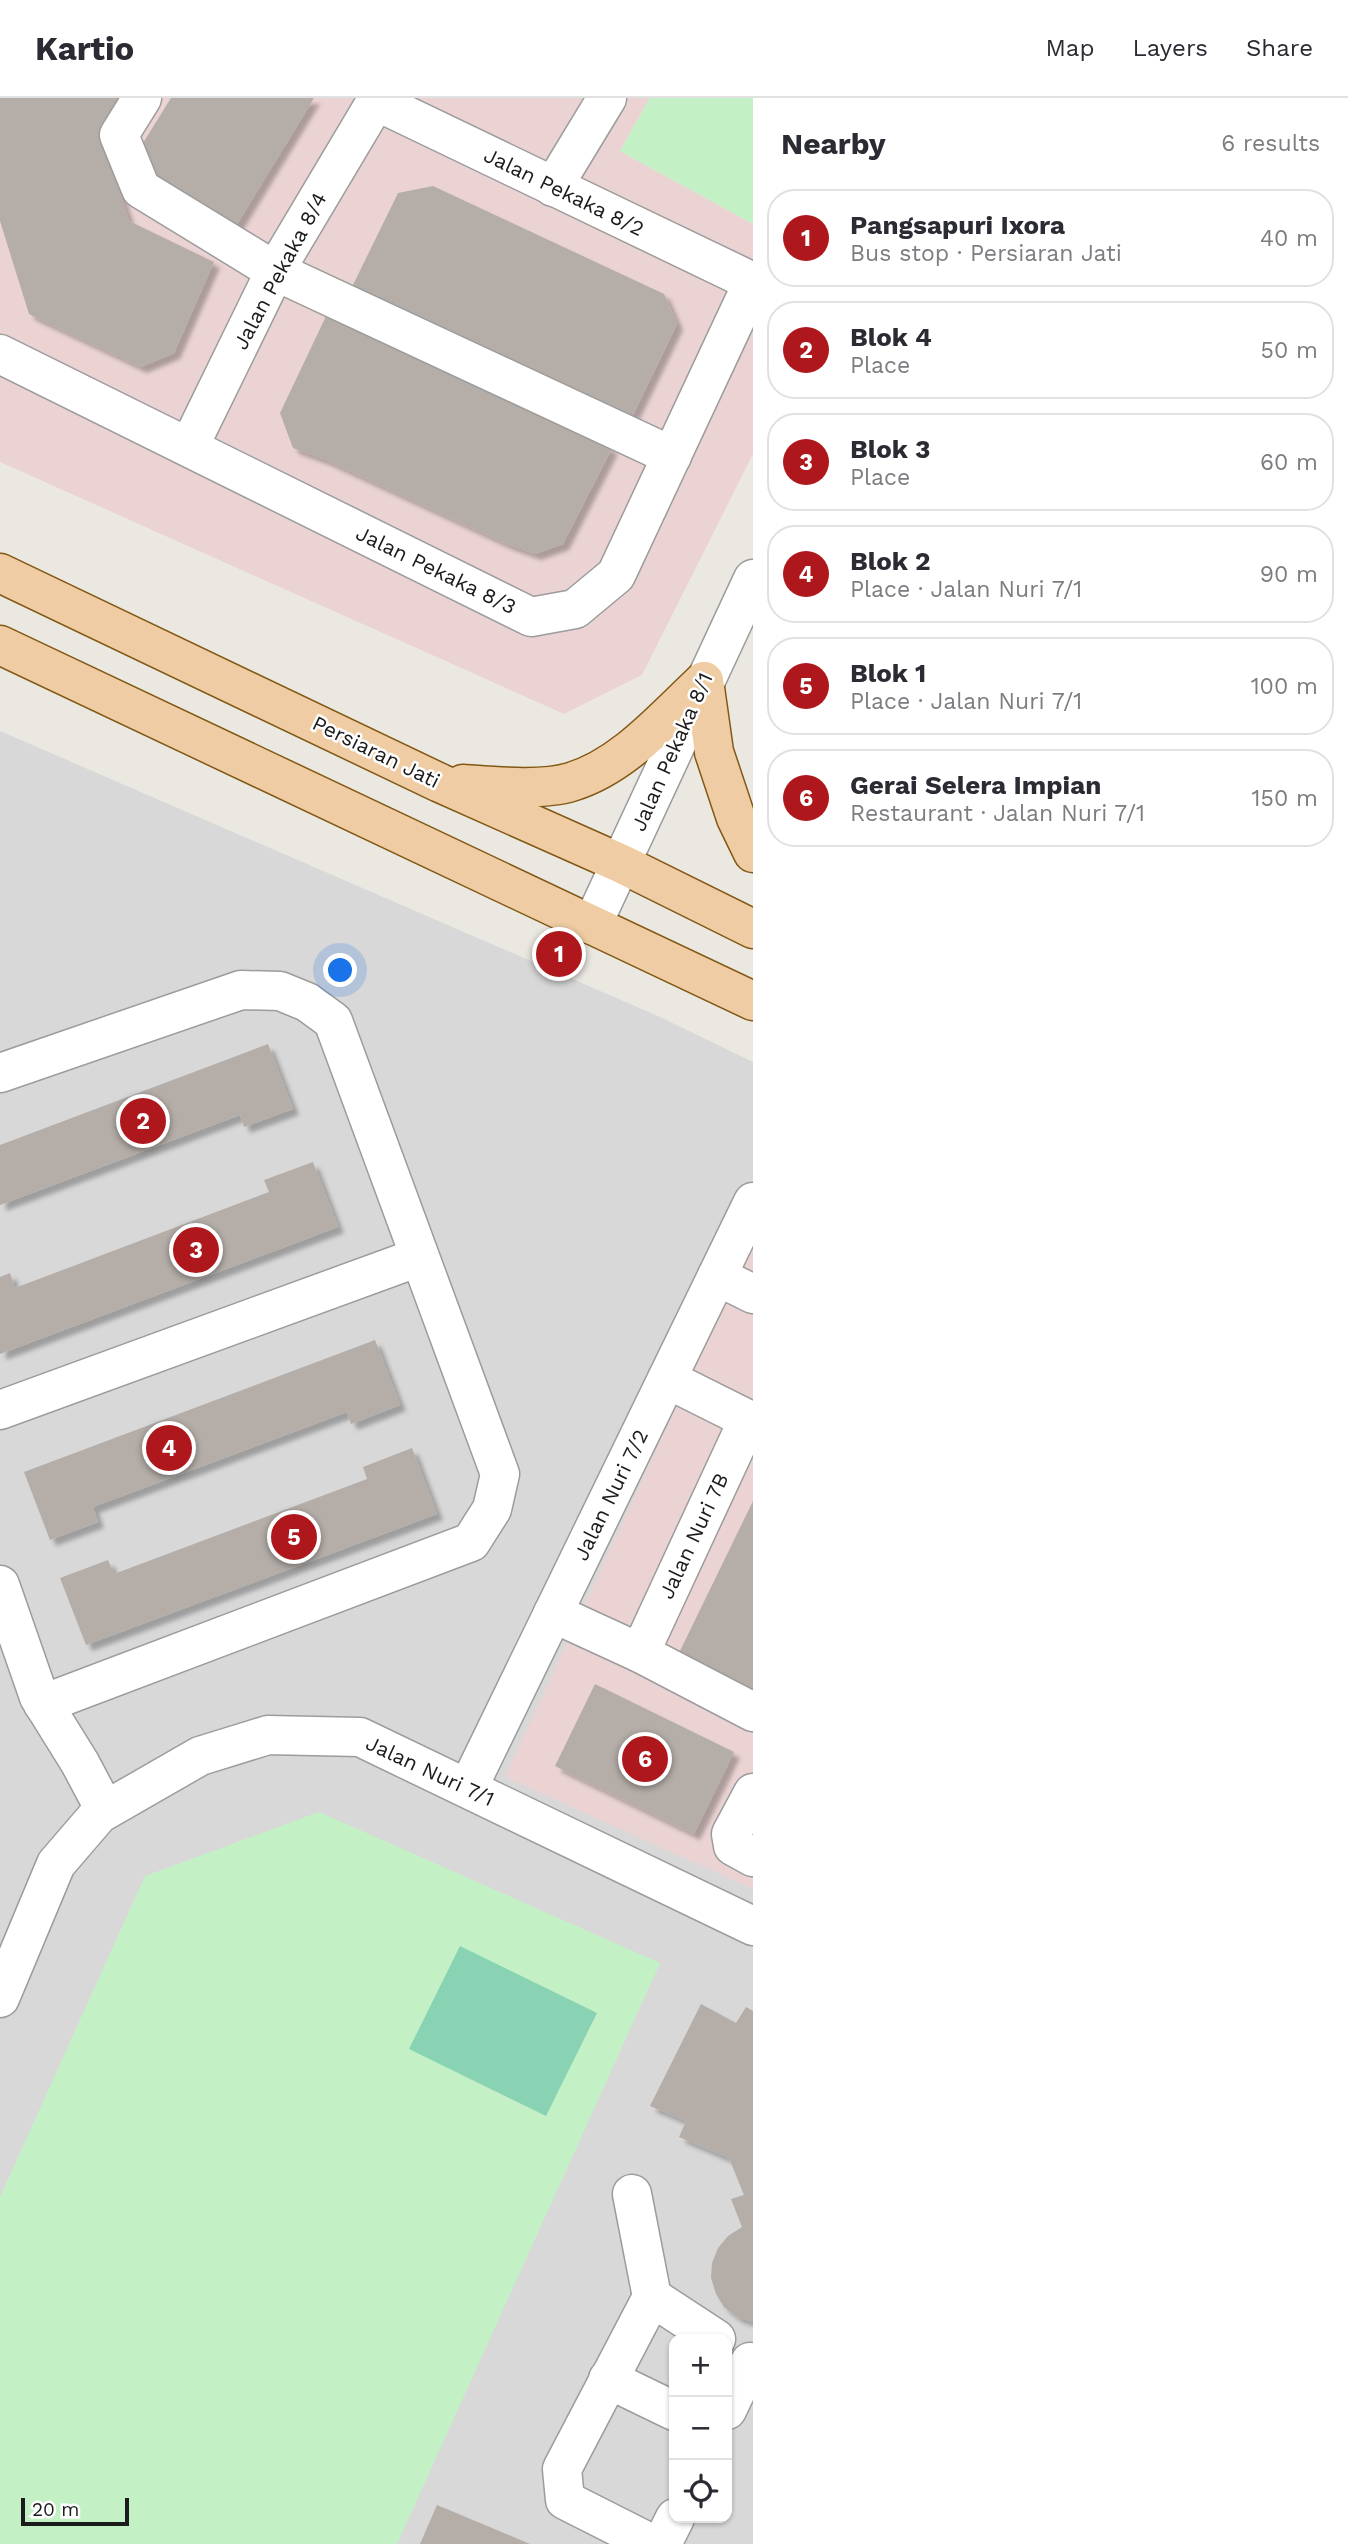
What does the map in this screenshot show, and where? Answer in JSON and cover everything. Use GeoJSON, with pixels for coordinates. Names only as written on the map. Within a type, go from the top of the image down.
{"type":"FeatureCollection","features":[{"type":"Feature","properties":{"kind":"main road","name":"Persiaran Jati"},"geometry":{"type":"LineString","coordinates":[[0,573],[440,783],[622,864],[753,929]]}},
{"type":"Feature","properties":{"kind":"main road"},"geometry":{"type":"LineString","coordinates":[[0,645],[753,1002]]}},
{"type":"Feature","properties":{"kind":"main road"},"geometry":{"type":"LineString","coordinates":[[440,783],[512,788],[570,783],[623,756],[704,681]]}},
{"type":"Feature","properties":{"kind":"main road"},"geometry":{"type":"LineString","coordinates":[[704,681],[714,752],[736,818],[753,853]]}},
{"type":"Feature","properties":{"kind":"street"},"geometry":{"type":"LineString","coordinates":[[142,98],[119,135],[141,189],[275,271],[672,456]]}},
{"type":"Feature","properties":{"kind":"street"},"geometry":{"type":"LineString","coordinates":[[553,187],[607,98]]}},
{"type":"Feature","properties":{"kind":"street","name":"Jalan Pekaka 8/4"},"geometry":{"type":"LineString","coordinates":[[189,447],[275,271],[377,100]]}},
{"type":"Feature","properties":{"kind":"street","name":"Jalan Pekaka 8/2"},"geometry":{"type":"LineString","coordinates":[[377,100],[753,282]]}},
{"type":"Feature","properties":{"kind":"street","name":"Jalan Pekaka 8/3"},"geometry":{"type":"LineString","coordinates":[[0,354],[531,617],[575,609],[616,575],[753,282]]}},
{"type":"Feature","properties":{"kind":"street","name":"Jalan Pekaka 8/1"},"geometry":{"type":"LineString","coordinates":[[592,925],[753,579]]}},
{"type":"Feature","properties":{"kind":"street"},"geometry":{"type":"LineString","coordinates":[[0,1073],[241,990],[280,991],[307,1002],[333,1021],[500,1474],[492,1510],[471,1542],[43,1704]]}},
{"type":"Feature","properties":{"kind":"street","name":"Jalan Nuri 7/2"},"geometry":{"type":"LineString","coordinates":[[468,1788],[753,1202]]}},
{"type":"Feature","properties":{"kind":"street"},"geometry":{"type":"LineString","coordinates":[[0,1409],[419,1257]]}},
{"type":"Feature","properties":{"kind":"street"},"geometry":{"type":"LineString","coordinates":[[717,1276],[753,1294]]}},
{"type":"Feature","properties":{"kind":"street"},"geometry":{"type":"LineString","coordinates":[[667,1380],[750,1421]]}},
{"type":"Feature","properties":{"kind":"street","name":"Jalan Nuri 7B"},"geometry":{"type":"LineString","coordinates":[[640,1653],[750,1421]]}},
{"type":"Feature","properties":{"kind":"street"},"geometry":{"type":"LineString","coordinates":[[4,1607],[43,1704],[80,1763],[105,1810]]}},
{"type":"Feature","properties":{"kind":"street"},"geometry":{"type":"LineString","coordinates":[[553,1613],[640,1653],[753,1712]]}},
{"type":"Feature","properties":{"kind":"street","name":"Jalan Nuri 7/1"},"geometry":{"type":"LineString","coordinates":[[0,1998],[56,1864],[99,1814],[200,1756],[268,1735],[360,1737],[753,1926]]}},
{"type":"Feature","properties":{"kind":"street"},"geometry":{"type":"LineString","coordinates":[[753,1793],[731,1834],[733,1846],[753,1857]]}},
{"type":"Feature","properties":{"kind":"street"},"geometry":{"type":"LineString","coordinates":[[632,2194],[652,2297],[562,2469],[565,2500],[652,2544]]}},
{"type":"Feature","properties":{"kind":"street"},"geometry":{"type":"LineString","coordinates":[[652,2297],[708,2334]]}},
{"type":"Feature","properties":{"kind":"street"},"geometry":{"type":"LineString","coordinates":[[731,2397],[743,2357]]}},
{"type":"Feature","properties":{"kind":"street"},"geometry":{"type":"LineString","coordinates":[[608,2379],[669,2409]]}},
{"type":"Feature","properties":{"kind":"street"},"geometry":{"type":"LineString","coordinates":[[662,2544],[672,2523]]}},
{"type":"Feature","properties":{"kind":"shaded area"},"geometry":{"type":"Polygon","coordinates":[[[0,98],[650,98],[620,151],[753,224],[753,454],[642,675],[564,714],[0,462],[0,98]]]}},
{"type":"Feature","properties":{"kind":"shaded area"},"geometry":{"type":"Polygon","coordinates":[[[0,731],[658,1016],[753,1062],[753,2544],[0,2544],[0,731]]]}},
{"type":"Feature","properties":{"kind":"shaded area"},"geometry":{"type":"Polygon","coordinates":[[[753,1241],[753,1889],[505,1777],[753,1241]]]}},
{"type":"Feature","properties":{"kind":"green space"},"geometry":{"type":"Polygon","coordinates":[[[650,98],[753,98],[753,224],[620,151],[650,98]]]}},
{"type":"Feature","properties":{"kind":"green space"},"geometry":{"type":"Polygon","coordinates":[[[319,1812],[660,1963],[397,2544],[0,2544],[0,2197],[145,1876],[319,1812]]]}},
{"type":"Feature","properties":{"kind":"green space"},"geometry":{"type":"Polygon","coordinates":[[[460,1946],[597,2013],[546,2116],[409,2049],[460,1946]]]}},
{"type":"Feature","properties":{"kind":"building"},"geometry":{"type":"Polygon","coordinates":[[[0,98],[133,98],[104,146],[129,221],[214,262],[174,353],[141,367],[29,314],[0,221],[0,98]]]}},
{"type":"Feature","properties":{"kind":"building"},"geometry":{"type":"Polygon","coordinates":[[[171,98],[314,98],[233,231],[162,194],[143,143],[171,98]]]}},
{"type":"Feature","properties":{"kind":"building"},"geometry":{"type":"Polygon","coordinates":[[[433,186],[664,294],[677,324],[630,421],[352,287],[398,193],[433,186]]]}},
{"type":"Feature","properties":{"kind":"building"},"geometry":{"type":"Polygon","coordinates":[[[328,312],[612,448],[563,544],[535,554],[507,544],[326,460],[293,448],[280,413],[328,312]]]}},
{"type":"Feature","properties":{"kind":"building"},"geometry":{"type":"Polygon","coordinates":[[[268,1044],[293,1109],[244,1127],[240,1115],[0,1205],[0,1145],[268,1044]]]}},
{"type":"Feature","properties":{"kind":"building"},"geometry":{"type":"Polygon","coordinates":[[[313,1162],[338,1227],[0,1354],[0,1277],[10,1273],[15,1288],[269,1192],[264,1180],[313,1162]]]}},
{"type":"Feature","properties":{"kind":"building"},"geometry":{"type":"Polygon","coordinates":[[[375,1340],[400,1405],[351,1424],[347,1412],[93,1507],[98,1522],[50,1540],[24,1472],[375,1340]]]}},
{"type":"Feature","properties":{"kind":"building"},"geometry":{"type":"Polygon","coordinates":[[[412,1448],[437,1514],[86,1645],[60,1578],[108,1560],[114,1574],[367,1479],[363,1467],[412,1448]]]}},
{"type":"Feature","properties":{"kind":"building"},"geometry":{"type":"Polygon","coordinates":[[[753,1501],[753,1690],[678,1655],[753,1501]]]}},
{"type":"Feature","properties":{"kind":"building"},"geometry":{"type":"Polygon","coordinates":[[[595,1684],[734,1752],[694,1834],[555,1766],[595,1684]]]}},
{"type":"Feature","properties":{"kind":"building"},"geometry":{"type":"Polygon","coordinates":[[[701,2004],[736,2023],[746,2007],[753,2011],[753,2322],[737,2317],[724,2307],[711,2278],[712,2263],[718,2248],[728,2236],[742,2227],[731,2199],[744,2195],[729,2158],[679,2137],[686,2121],[650,2106],[701,2004]]]}},
{"type":"Feature","properties":{"kind":"building"},"geometry":{"type":"Polygon","coordinates":[[[437,2505],[530,2544],[420,2544],[437,2505]]]}},
{"type":"Feature","properties":{"kind":"place","name":"Pangsapuri Ixora"},"geometry":{"type":"Point","coordinates":[559,954]}},
{"type":"Feature","properties":{"kind":"place","name":"Blok 4"},"geometry":{"type":"Point","coordinates":[143,1121]}},
{"type":"Feature","properties":{"kind":"place","name":"Blok 3"},"geometry":{"type":"Point","coordinates":[196,1250]}},
{"type":"Feature","properties":{"kind":"place","name":"Blok 2"},"geometry":{"type":"Point","coordinates":[169,1448]}},
{"type":"Feature","properties":{"kind":"place","name":"Blok 1"},"geometry":{"type":"Point","coordinates":[294,1537]}},
{"type":"Feature","properties":{"kind":"place","name":"Gerai Selera Impian"},"geometry":{"type":"Point","coordinates":[645,1759]}}]}
